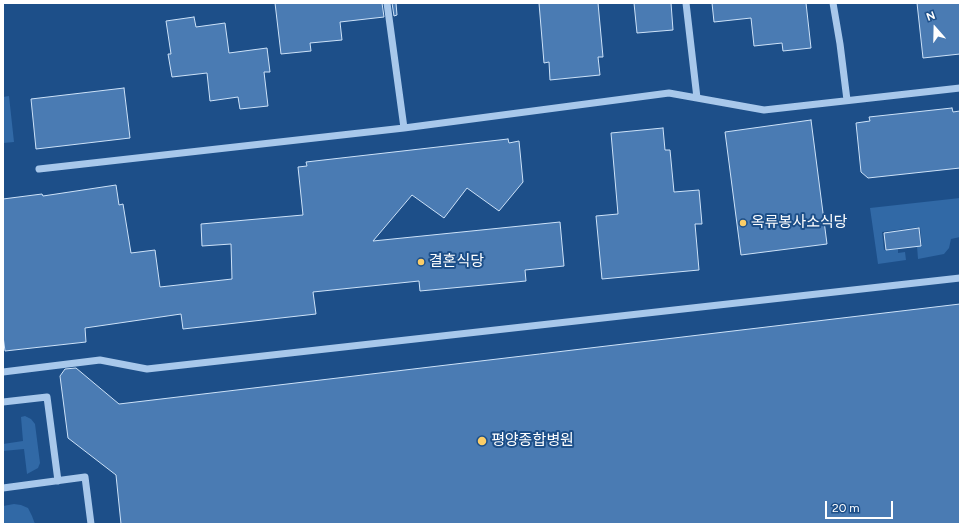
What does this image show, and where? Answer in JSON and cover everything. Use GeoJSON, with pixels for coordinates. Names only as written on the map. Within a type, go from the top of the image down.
{"type":"FeatureCollection","features":[{"type":"Feature","properties":{"kind":"street"},"geometry":{"type":"LineString","coordinates":[[387,3],[404,128]]}},
{"type":"Feature","properties":{"kind":"street"},"geometry":{"type":"LineString","coordinates":[[686,3],[697,98]]}},
{"type":"Feature","properties":{"kind":"street"},"geometry":{"type":"LineString","coordinates":[[832,3],[840,44],[847,100]]}},
{"type":"Feature","properties":{"kind":"street"},"geometry":{"type":"LineString","coordinates":[[39,169],[404,128],[668,93],[764,110],[960,88]]}},
{"type":"Feature","properties":{"kind":"street"},"geometry":{"type":"LineString","coordinates":[[3,372],[100,360],[147,369],[960,278]]}},
{"type":"Feature","properties":{"kind":"street"},"geometry":{"type":"LineString","coordinates":[[3,402],[47,397],[58,481]]}},
{"type":"Feature","properties":{"kind":"street"},"geometry":{"type":"LineString","coordinates":[[3,488],[85,477],[91,524]]}},
{"type":"Feature","properties":{"kind":"shaded area"},"geometry":{"type":"Polygon","coordinates":[[[9,96],[14,142],[3,143],[3,97],[9,96]]]}},
{"type":"Feature","properties":{"kind":"shaded area"},"geometry":{"type":"Polygon","coordinates":[[[960,198],[960,237],[951,239],[949,248],[944,254],[918,259],[917,246],[922,245],[920,227],[882,232],[884,250],[898,249],[898,253],[905,252],[906,260],[878,264],[870,208],[960,198]]]}},
{"type":"Feature","properties":{"kind":"shaded area"},"geometry":{"type":"Polygon","coordinates":[[[25,416],[31,419],[35,424],[40,463],[38,468],[27,474],[24,449],[3,451],[3,444],[23,441],[21,417],[25,416]]]}},
{"type":"Feature","properties":{"kind":"shaded area"},"geometry":{"type":"Polygon","coordinates":[[[14,504],[28,508],[35,524],[3,524],[3,506],[14,504]]]}},
{"type":"Feature","properties":{"kind":"building"},"geometry":{"type":"Polygon","coordinates":[[[275,3],[382,3],[384,17],[340,22],[342,40],[310,43],[311,51],[281,54],[275,3]]]}},
{"type":"Feature","properties":{"kind":"building"},"geometry":{"type":"Polygon","coordinates":[[[392,3],[396,3],[397,15],[394,16],[392,3]]]}},
{"type":"Feature","properties":{"kind":"building"},"geometry":{"type":"Polygon","coordinates":[[[539,3],[598,3],[603,57],[598,57],[600,75],[550,80],[549,62],[544,63],[539,3]]]}},
{"type":"Feature","properties":{"kind":"building"},"geometry":{"type":"Polygon","coordinates":[[[634,3],[671,3],[673,30],[637,33],[634,3]]]}},
{"type":"Feature","properties":{"kind":"building"},"geometry":{"type":"Polygon","coordinates":[[[712,3],[806,3],[811,48],[783,51],[782,43],[754,46],[751,18],[714,22],[712,3]]]}},
{"type":"Feature","properties":{"kind":"building"},"geometry":{"type":"Polygon","coordinates":[[[917,3],[960,3],[960,54],[923,58],[917,3]]]}},
{"type":"Feature","properties":{"kind":"building"},"geometry":{"type":"Polygon","coordinates":[[[194,17],[196,27],[225,23],[229,53],[267,48],[270,72],[264,72],[268,106],[240,109],[238,97],[210,101],[207,73],[172,77],[168,54],[171,54],[166,21],[194,17]]]}},
{"type":"Feature","properties":{"kind":"building"},"geometry":{"type":"Polygon","coordinates":[[[124,88],[130,138],[36,149],[31,99],[124,88]]]}},
{"type":"Feature","properties":{"kind":"building"},"geometry":{"type":"Polygon","coordinates":[[[952,108],[953,112],[960,111],[960,168],[868,178],[861,172],[856,123],[870,121],[869,117],[952,108]]]}},
{"type":"Feature","properties":{"kind":"building"},"geometry":{"type":"Polygon","coordinates":[[[811,120],[827,244],[741,255],[725,132],[811,120]]]}},
{"type":"Feature","properties":{"kind":"building"},"geometry":{"type":"Polygon","coordinates":[[[663,128],[665,150],[670,150],[674,192],[699,190],[702,224],[695,224],[699,270],[602,279],[596,216],[618,214],[611,133],[663,128]]]}},
{"type":"Feature","properties":{"kind":"building"},"geometry":{"type":"Polygon","coordinates":[[[508,139],[509,143],[519,141],[523,182],[499,211],[467,188],[444,218],[412,195],[373,241],[560,222],[564,266],[525,270],[526,281],[420,291],[419,281],[313,292],[316,314],[183,329],[181,314],[85,328],[86,342],[5,351],[3,336],[3,199],[42,194],[43,196],[116,185],[119,205],[123,204],[131,253],[155,250],[160,287],[232,279],[231,244],[202,246],[201,224],[303,215],[298,167],[307,166],[306,162],[508,139]]]}},
{"type":"Feature","properties":{"kind":"building"},"geometry":{"type":"Polygon","coordinates":[[[919,228],[921,246],[886,250],[884,233],[919,228]]]}},
{"type":"Feature","properties":{"kind":"building","name":"평양종합병원"},"geometry":{"type":"Polygon","coordinates":[[[960,304],[960,524],[121,524],[116,475],[68,438],[60,376],[65,369],[76,368],[119,404],[960,304]]]}},
{"type":"Feature","properties":{"kind":"place","name":"옥류봉사소식당"},"geometry":{"type":"Point","coordinates":[743,223]}},
{"type":"Feature","properties":{"kind":"place","name":"결혼식당"},"geometry":{"type":"Point","coordinates":[421,262]}},
{"type":"Feature","properties":{"kind":"place","name":"평양종합병원"},"geometry":{"type":"Point","coordinates":[482,441]}}]}
